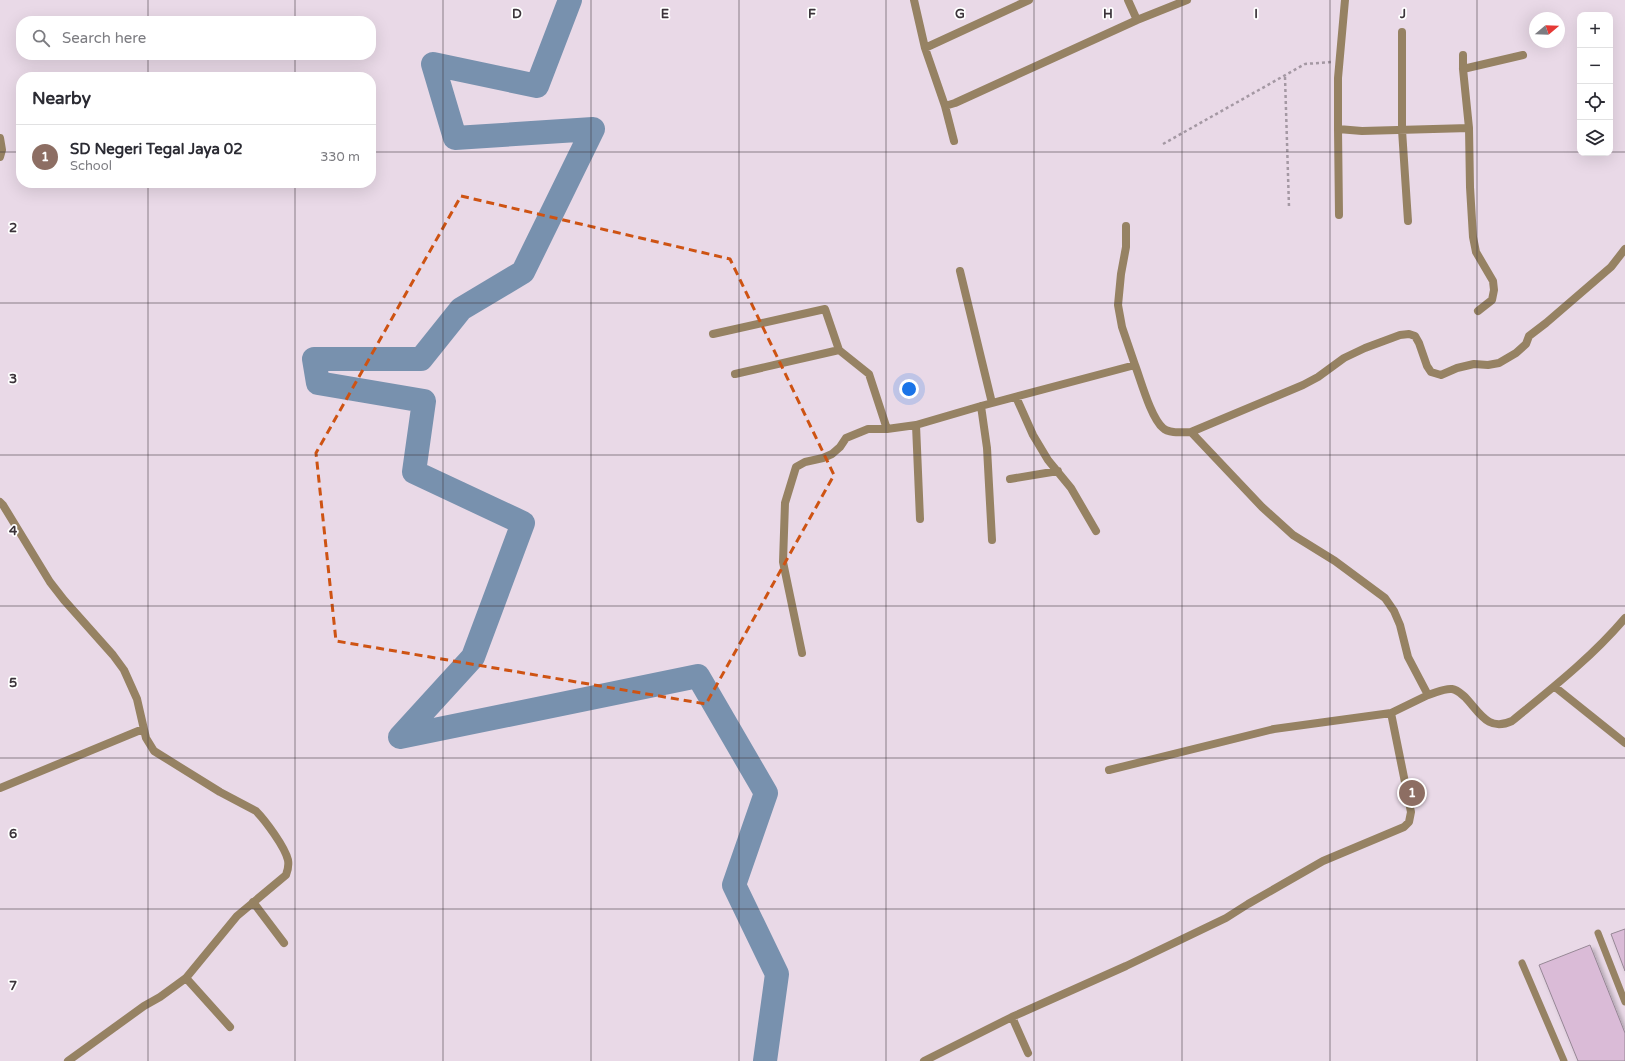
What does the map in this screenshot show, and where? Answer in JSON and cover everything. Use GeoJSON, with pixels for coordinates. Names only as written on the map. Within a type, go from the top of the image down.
{"type":"FeatureCollection","features":[{"type":"Feature","properties":{"kind":"street"},"geometry":{"type":"LineString","coordinates":[[914,0],[925,48],[945,106],[954,141]]}},
{"type":"Feature","properties":{"kind":"street"},"geometry":{"type":"LineString","coordinates":[[925,48],[1029,0]]}},
{"type":"Feature","properties":{"kind":"street"},"geometry":{"type":"LineString","coordinates":[[1128,0],[1137,20]]}},
{"type":"Feature","properties":{"kind":"street"},"geometry":{"type":"LineString","coordinates":[[945,106],[955,103],[1137,20],[1187,0]]}},
{"type":"Feature","properties":{"kind":"street"},"geometry":{"type":"LineString","coordinates":[[1340,215],[1338,78],[1345,0]]}},
{"type":"Feature","properties":{"kind":"street"},"geometry":{"type":"LineString","coordinates":[[1402,32],[1402,130],[1408,221]]}},
{"type":"Feature","properties":{"kind":"street"},"geometry":{"type":"LineString","coordinates":[[1463,69],[1523,54]]}},
{"type":"Feature","properties":{"kind":"street"},"geometry":{"type":"LineString","coordinates":[[1463,55],[1469,128],[1473,237],[1476,252],[1492,281],[1494,290],[1492,300],[1478,311]]}},
{"type":"Feature","properties":{"kind":"street"},"geometry":{"type":"LineString","coordinates":[[1338,129],[1362,131],[1469,128]]}},
{"type":"Feature","properties":{"kind":"street"},"geometry":{"type":"LineString","coordinates":[[0,138],[2,150],[0,157]]}},
{"type":"Feature","properties":{"kind":"street"},"geometry":{"type":"LineString","coordinates":[[1126,226],[1126,247],[1121,274],[1118,305],[1122,327],[1152,411],[1163,428],[1169,432],[1190,432],[1303,385],[1318,377],[1344,358],[1365,348],[1400,335],[1409,334],[1415,336],[1427,366],[1431,372],[1441,375],[1457,368],[1474,364],[1488,366],[1499,362],[1516,353],[1526,344],[1529,336],[1611,267],[1625,249]]}},
{"type":"Feature","properties":{"kind":"street"},"geometry":{"type":"LineString","coordinates":[[960,271],[992,403]]}},
{"type":"Feature","properties":{"kind":"street"},"geometry":{"type":"LineString","coordinates":[[713,334],[825,309],[839,350],[869,374],[888,429]]}},
{"type":"Feature","properties":{"kind":"street"},"geometry":{"type":"LineString","coordinates":[[735,374],[839,350]]}},
{"type":"Feature","properties":{"kind":"street"},"geometry":{"type":"LineString","coordinates":[[802,653],[783,562],[784,503],[796,467],[805,462],[823,458],[832,454],[840,447],[846,438],[857,432],[868,429],[888,429],[916,425],[1016,396],[1135,365]]}},
{"type":"Feature","properties":{"kind":"street"},"geometry":{"type":"LineString","coordinates":[[1016,396],[1033,435],[1048,460],[1071,488],[1096,531]]}},
{"type":"Feature","properties":{"kind":"street"},"geometry":{"type":"LineString","coordinates":[[981,406],[987,448],[992,540]]}},
{"type":"Feature","properties":{"kind":"street"},"geometry":{"type":"LineString","coordinates":[[916,425],[920,519]]}},
{"type":"Feature","properties":{"kind":"street"},"geometry":{"type":"LineString","coordinates":[[1190,432],[1262,507],[1293,535],[1335,561],[1385,598],[1394,611],[1400,625],[1408,657],[1428,695]]}},
{"type":"Feature","properties":{"kind":"street"},"geometry":{"type":"LineString","coordinates":[[1010,479],[1058,471]]}},
{"type":"Feature","properties":{"kind":"street"},"geometry":{"type":"LineString","coordinates":[[0,502],[50,582],[113,655],[124,670],[137,699],[143,729],[149,745],[154,751],[214,788],[256,811],[264,819],[287,858],[289,868],[286,875],[237,916],[186,978],[160,998],[144,1006],[68,1061]]}},
{"type":"Feature","properties":{"kind":"street"},"geometry":{"type":"LineString","coordinates":[[1109,770],[1274,729],[1391,713],[1428,695],[1452,689],[1459,692],[1490,723],[1504,725],[1512,721],[1555,687],[1613,633],[1625,618]]}},
{"type":"Feature","properties":{"kind":"street"},"geometry":{"type":"LineString","coordinates":[[1555,687],[1625,743]]}},
{"type":"Feature","properties":{"kind":"street"},"geometry":{"type":"LineString","coordinates":[[924,1061],[1012,1017],[1226,918],[1324,861],[1404,827],[1409,822],[1411,812],[1391,713]]}},
{"type":"Feature","properties":{"kind":"street"},"geometry":{"type":"LineString","coordinates":[[0,788],[143,729]]}},
{"type":"Feature","properties":{"kind":"street"},"geometry":{"type":"LineString","coordinates":[[253,902],[284,943]]}},
{"type":"Feature","properties":{"kind":"street"},"geometry":{"type":"LineString","coordinates":[[186,978],[230,1027]]}},
{"type":"Feature","properties":{"kind":"street"},"geometry":{"type":"LineString","coordinates":[[1012,1017],[1028,1054]]}},
{"type":"Feature","properties":{"kind":"lane"},"geometry":{"type":"LineString","coordinates":[[1598,933],[1625,1002]]}},
{"type":"Feature","properties":{"kind":"lane"},"geometry":{"type":"LineString","coordinates":[[1522,963],[1564,1061]]}},
{"type":"Feature","properties":{"kind":"path"},"geometry":{"type":"LineString","coordinates":[[1163,144],[1285,77],[1305,64],[1339,61]]}},
{"type":"Feature","properties":{"kind":"path"},"geometry":{"type":"LineString","coordinates":[[1285,77],[1289,207]]}},
{"type":"Feature","properties":{"kind":"highlighted area"},"geometry":{"type":"Polygon","coordinates":[[[461,196],[730,259],[834,475],[706,704],[336,641],[316,453],[461,196]]]}},
{"type":"Feature","properties":{"kind":"building"},"geometry":{"type":"Polygon","coordinates":[[[1625,929],[1625,971],[1611,934],[1625,929]]]}},
{"type":"Feature","properties":{"kind":"building"},"geometry":{"type":"Polygon","coordinates":[[[1590,945],[1625,1033],[1625,1061],[1578,1061],[1539,965],[1590,945]]]}},
{"type":"Feature","properties":{"kind":"waterway"},"geometry":{"type":"LineString","coordinates":[[570,0],[537,86],[433,64],[455,138],[593,129],[523,272],[461,309],[421,359],[314,359],[318,383],[424,401],[414,472],[523,523],[473,657],[400,737],[698,676],[766,793],[734,885],[777,974],[765,1061]]}},
{"type":"Feature","properties":{"kind":"place","name":"SD Negeri Tegal Jaya 02"},"geometry":{"type":"Point","coordinates":[1412,793]}}]}
